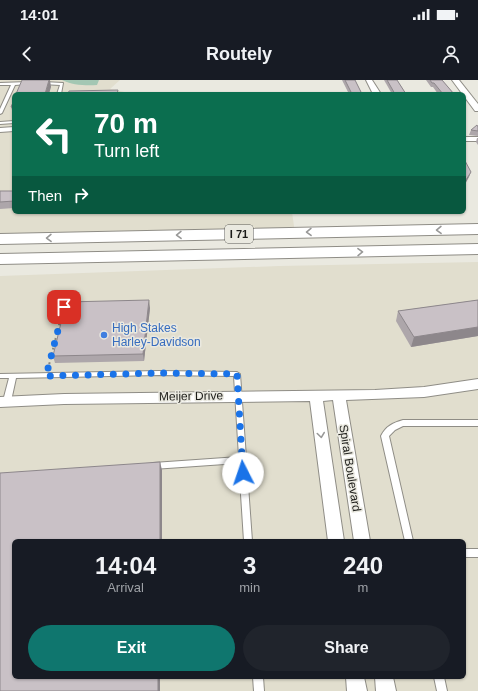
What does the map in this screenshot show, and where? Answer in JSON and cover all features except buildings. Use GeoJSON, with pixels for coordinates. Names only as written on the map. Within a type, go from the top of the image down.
{"type":"FeatureCollection","features":[{"type":"Feature","properties":{"kind":"highway","name":"I 71"},"geometry":{"type":"LineString","coordinates":[[0,239],[478,229]]}},
{"type":"Feature","properties":{"kind":"highway","name":"I 71"},"geometry":{"type":"LineString","coordinates":[[0,260],[478,249]]}},
{"type":"Feature","properties":{"kind":"highway"},"geometry":{"type":"LineString","coordinates":[[0,268],[218,262],[279,253]]}},
{"type":"Feature","properties":{"kind":"street"},"geometry":{"type":"LineString","coordinates":[[369,80],[376,92]]}},
{"type":"Feature","properties":{"kind":"street"},"geometry":{"type":"LineString","coordinates":[[455,80],[465,92]]}},
{"type":"Feature","properties":{"kind":"street"},"geometry":{"type":"LineString","coordinates":[[466,94],[478,109]]}},
{"type":"Feature","properties":{"kind":"street"},"geometry":{"type":"LineString","coordinates":[[0,129],[12,129]]}},
{"type":"Feature","properties":{"kind":"street"},"geometry":{"type":"LineString","coordinates":[[466,139],[478,139]]}},
{"type":"Feature","properties":{"kind":"street","name":"Meijer Drive"},"geometry":{"type":"LineString","coordinates":[[4,402],[64,398],[339,396],[424,392],[478,384]]}},
{"type":"Feature","properties":{"kind":"street","name":"Spiral Boulevard"},"geometry":{"type":"LineString","coordinates":[[316,396],[336,539]]}},
{"type":"Feature","properties":{"kind":"street","name":"Spiral Boulevard"},"geometry":{"type":"LineString","coordinates":[[339,396],[363,539]]}},
{"type":"Feature","properties":{"kind":"street"},"geometry":{"type":"LineString","coordinates":[[356,679],[357,691]]}},
{"type":"Feature","properties":{"kind":"street"},"geometry":{"type":"LineString","coordinates":[[384,679],[386,691]]}},
{"type":"Feature","properties":{"kind":"lane"},"geometry":{"type":"LineString","coordinates":[[2,80],[0,85],[51,82],[62,84],[60,92]]}},
{"type":"Feature","properties":{"kind":"lane"},"geometry":{"type":"LineString","coordinates":[[0,113],[13,84]]}},
{"type":"Feature","properties":{"kind":"lane"},"geometry":{"type":"LineString","coordinates":[[0,129],[12,123]]}},
{"type":"Feature","properties":{"kind":"lane"},"geometry":{"type":"LineString","coordinates":[[0,376],[159,373],[237,374],[248,539]]}},
{"type":"Feature","properties":{"kind":"lane"},"geometry":{"type":"LineString","coordinates":[[4,402],[13,376]]}},
{"type":"Feature","properties":{"kind":"lane"},"geometry":{"type":"LineString","coordinates":[[409,539],[385,436],[388,430],[403,423],[478,423]]}},
{"type":"Feature","properties":{"kind":"lane"},"geometry":{"type":"LineString","coordinates":[[141,467],[242,460]]}},
{"type":"Feature","properties":{"kind":"lane"},"geometry":{"type":"LineString","coordinates":[[466,553],[478,553]]}},
{"type":"Feature","properties":{"kind":"lane"},"geometry":{"type":"LineString","coordinates":[[258,679],[259,691]]}},
{"type":"Feature","properties":{"kind":"lane"},"geometry":{"type":"LineString","coordinates":[[439,679],[442,691]]}},
{"type":"Feature","properties":{"kind":"path"},"geometry":{"type":"LineString","coordinates":[[46,376],[64,307],[72,307]]}},
{"type":"Feature","properties":{"kind":"shaded area"},"geometry":{"type":"Polygon","coordinates":[[[0,80],[120,80],[110,89],[124,92],[12,92],[12,214],[292,214],[295,233],[0,239],[0,80]]]}},
{"type":"Feature","properties":{"kind":"shaded area"},"geometry":{"type":"Polygon","coordinates":[[[478,262],[478,691],[0,691],[0,276],[279,266],[478,262]]]}},
{"type":"Feature","properties":{"kind":"green space"},"geometry":{"type":"Polygon","coordinates":[[[62,80],[99,80],[97,85],[88,85],[75,84],[62,80]]]}},
{"type":"Feature","properties":{"kind":"place","name":"High Stakes Harley-Davidson"},"geometry":{"type":"Point","coordinates":[104,335]}},
{"type":"Feature","properties":{"kind":"route"},"geometry":{"type":"LineString","coordinates":[[64,307],[46,376],[159,373],[237,374],[243,473]]}}]}
